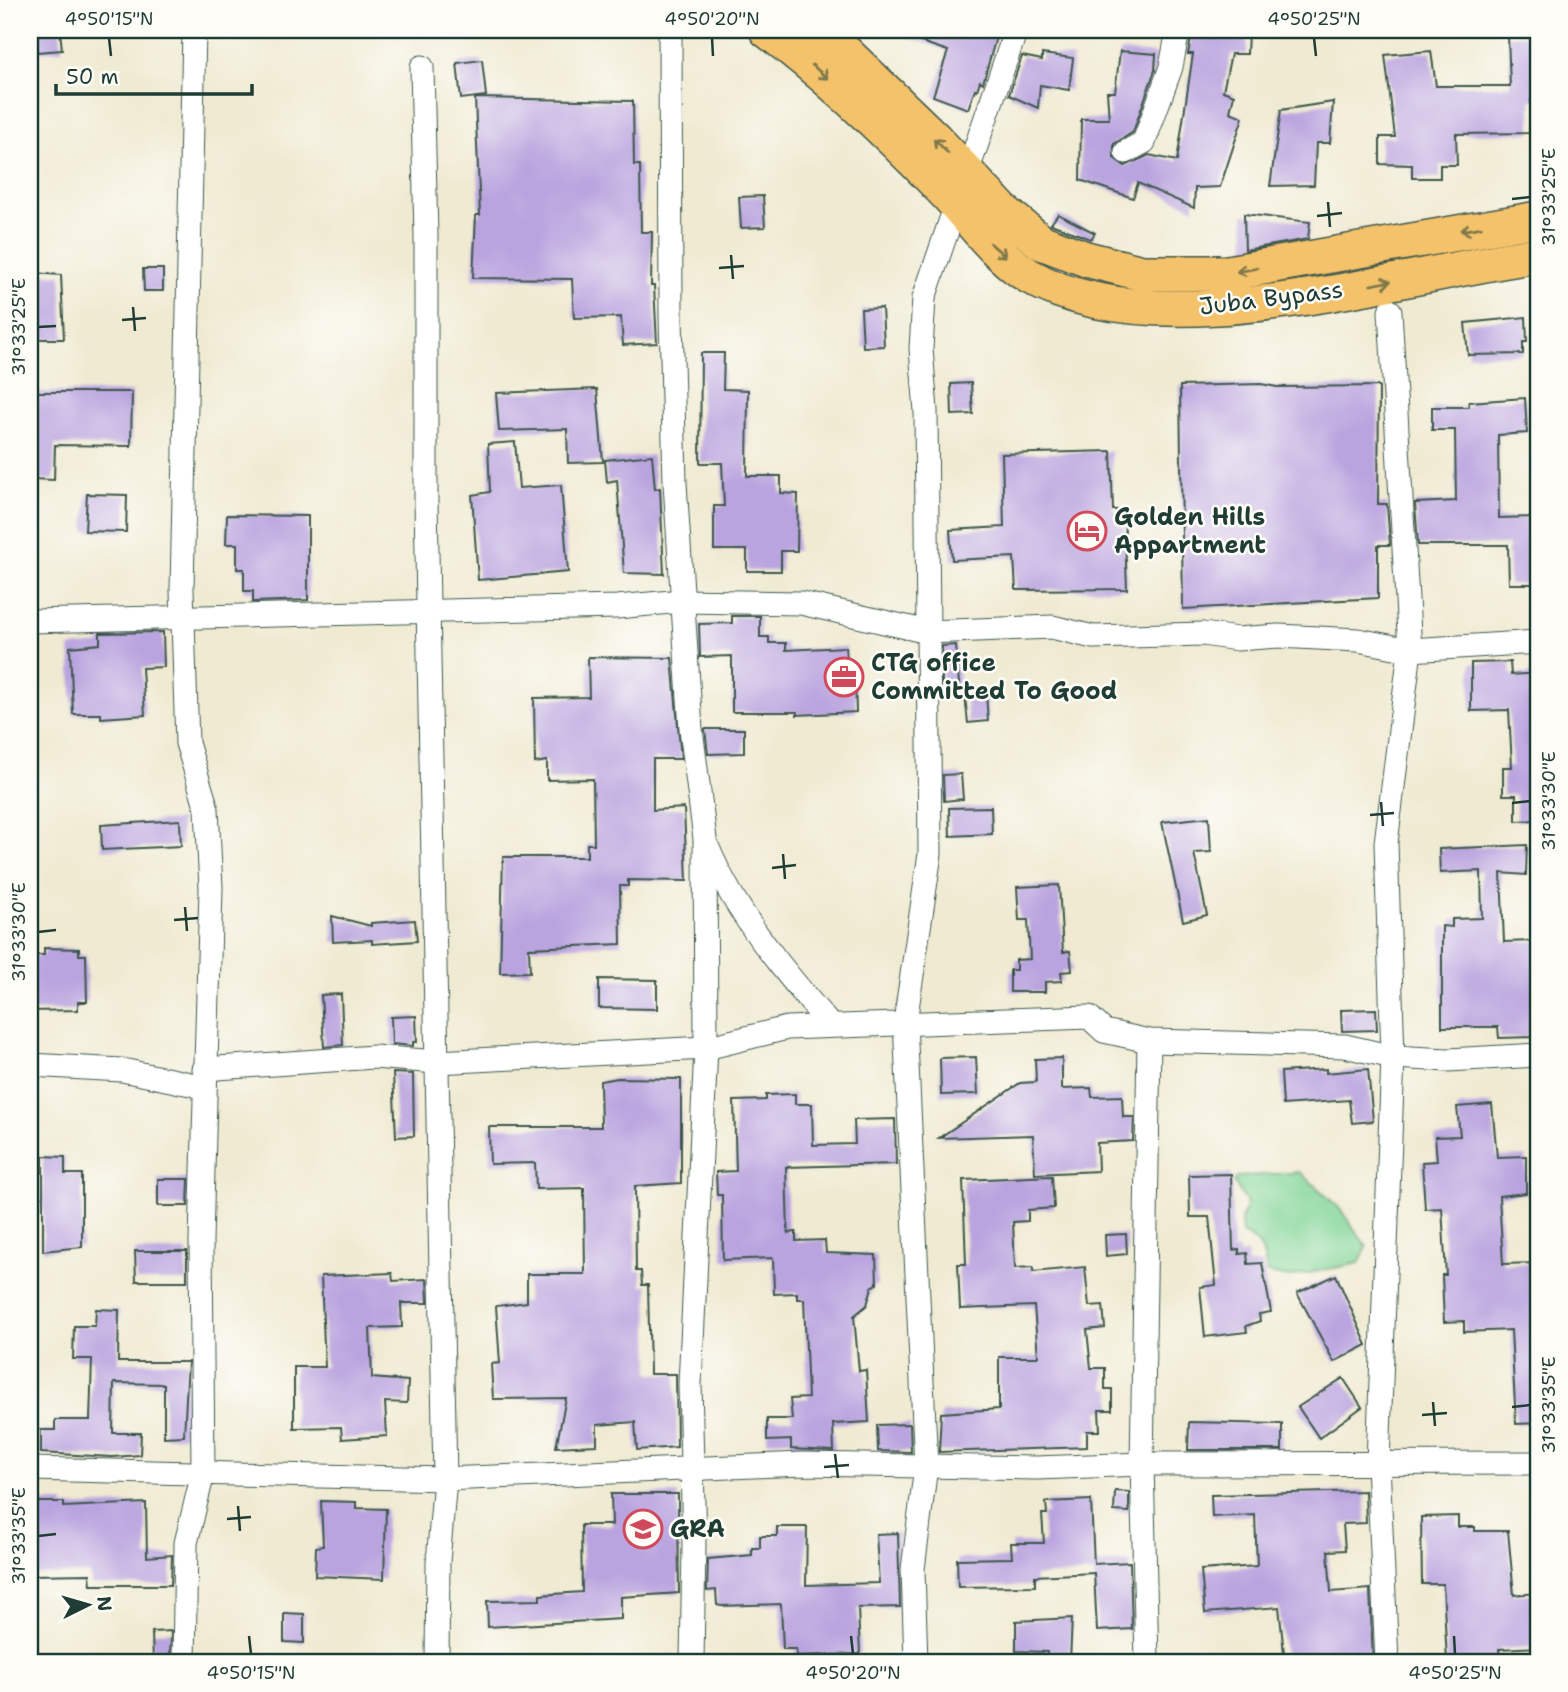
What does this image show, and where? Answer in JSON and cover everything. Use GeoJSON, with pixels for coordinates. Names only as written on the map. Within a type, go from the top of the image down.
{"type":"FeatureCollection","features":[{"type":"Feature","properties":{"kind":"main road","name":"Juba Bypass"},"geometry":{"type":"LineString","coordinates":[[767,30],[805,58],[881,127],[992,245],[1029,275],[1084,299],[1205,309],[1255,305],[1468,265],[1538,255]]}},
{"type":"Feature","properties":{"kind":"main road","name":"Juba Bypass"},"geometry":{"type":"LineString","coordinates":[[822,30],[935,139],[1003,211],[1041,242],[1086,259],[1142,272],[1228,273],[1538,219]]}},
{"type":"Feature","properties":{"kind":"street"},"geometry":{"type":"LineString","coordinates":[[184,1662],[186,1542],[203,1473],[201,1241],[211,888],[207,809],[187,743],[183,616],[194,30]]}},
{"type":"Feature","properties":{"kind":"street"},"geometry":{"type":"LineString","coordinates":[[670,30],[671,316],[681,601],[691,729],[705,839],[706,1048],[690,1384],[692,1662]]}},
{"type":"Feature","properties":{"kind":"street"},"geometry":{"type":"LineString","coordinates":[[916,1662],[913,1569],[926,1466],[905,1022],[930,855],[926,411],[920,349],[924,298],[1016,30]]}},
{"type":"Feature","properties":{"kind":"street"},"geometry":{"type":"LineString","coordinates":[[1126,152],[1144,142],[1171,67],[1178,30]]}},
{"type":"Feature","properties":{"kind":"street"},"geometry":{"type":"LineString","coordinates":[[422,67],[428,610],[445,1479],[438,1562],[437,1662]]}},
{"type":"Feature","properties":{"kind":"street"},"geometry":{"type":"LineString","coordinates":[[1387,1662],[1378,1463],[1393,1057],[1386,843],[1410,650],[1390,311]]}},
{"type":"Feature","properties":{"kind":"street"},"geometry":{"type":"LineString","coordinates":[[30,621],[617,607],[681,601],[800,603],[928,632],[1052,627],[1093,636],[1203,634],[1237,639],[1278,636],[1358,640],[1410,650],[1538,642]]}},
{"type":"Feature","properties":{"kind":"street"},"geometry":{"type":"LineString","coordinates":[[705,839],[724,886],[793,981],[830,1026]]}},
{"type":"Feature","properties":{"kind":"street"},"geometry":{"type":"LineString","coordinates":[[30,1065],[204,1078],[374,1057],[437,1062],[706,1048],[787,1028],[1089,1017],[1104,1031],[1149,1041],[1345,1046],[1393,1057],[1448,1060],[1538,1055]]}},
{"type":"Feature","properties":{"kind":"street"},"geometry":{"type":"LineString","coordinates":[[1147,1662],[1142,1464],[1149,1041]]}},
{"type":"Feature","properties":{"kind":"street"},"geometry":{"type":"LineString","coordinates":[[30,1469],[445,1479],[803,1464],[1037,1468],[1142,1464],[1538,1463]]}},
{"type":"Feature","properties":{"kind":"green space"},"geometry":{"type":"Polygon","coordinates":[[[1300,1172],[1339,1208],[1367,1247],[1359,1263],[1289,1277],[1267,1273],[1261,1248],[1242,1233],[1241,1220],[1247,1203],[1234,1182],[1238,1177],[1300,1172]]]}},
{"type":"Feature","properties":{"kind":"building"},"geometry":{"type":"Polygon","coordinates":[[[35,30],[60,30],[62,50],[37,52],[35,30]]]}},
{"type":"Feature","properties":{"kind":"building"},"geometry":{"type":"Polygon","coordinates":[[[897,30],[998,30],[983,83],[980,81],[977,90],[975,89],[968,109],[933,96],[948,51],[897,34],[897,30]]]}},
{"type":"Feature","properties":{"kind":"building"},"geometry":{"type":"Polygon","coordinates":[[[1197,30],[1231,30],[1230,35],[1248,33],[1247,54],[1231,54],[1223,91],[1234,95],[1230,112],[1243,117],[1220,187],[1195,188],[1194,208],[1138,183],[1133,198],[1080,180],[1081,119],[1109,119],[1107,92],[1115,92],[1120,51],[1156,54],[1155,70],[1133,132],[1114,144],[1114,158],[1125,166],[1149,155],[1177,161],[1193,54],[1188,54],[1191,38],[1196,38],[1197,30]]]}},
{"type":"Feature","properties":{"kind":"building"},"geometry":{"type":"Polygon","coordinates":[[[1531,35],[1532,74],[1538,73],[1538,100],[1531,100],[1531,133],[1456,134],[1457,165],[1440,165],[1440,178],[1412,178],[1412,165],[1380,164],[1380,137],[1395,137],[1385,55],[1431,51],[1436,86],[1510,86],[1508,36],[1531,35]]]}},
{"type":"Feature","properties":{"kind":"building"},"geometry":{"type":"Polygon","coordinates":[[[1042,54],[1073,58],[1069,90],[1040,85],[1038,108],[1009,95],[1022,56],[1042,60],[1042,54]]]}},
{"type":"Feature","properties":{"kind":"building"},"geometry":{"type":"Polygon","coordinates":[[[482,60],[486,96],[461,99],[457,63],[482,60]]]}},
{"type":"Feature","properties":{"kind":"building"},"geometry":{"type":"Polygon","coordinates":[[[475,98],[633,101],[634,165],[640,165],[641,232],[652,232],[651,286],[654,286],[657,343],[623,345],[621,317],[574,318],[572,279],[473,278],[476,215],[480,215],[475,98]]]}},
{"type":"Feature","properties":{"kind":"building"},"geometry":{"type":"Polygon","coordinates":[[[1333,102],[1330,143],[1316,143],[1314,185],[1270,186],[1281,110],[1333,102]]]}},
{"type":"Feature","properties":{"kind":"building"},"geometry":{"type":"Polygon","coordinates":[[[763,196],[765,227],[741,228],[739,197],[763,196]]]}},
{"type":"Feature","properties":{"kind":"building"},"geometry":{"type":"Polygon","coordinates":[[[1058,214],[1095,233],[1091,239],[1051,224],[1058,214]]]}},
{"type":"Feature","properties":{"kind":"building"},"geometry":{"type":"Polygon","coordinates":[[[1244,214],[1310,222],[1308,239],[1245,250],[1244,214]]]}},
{"type":"Feature","properties":{"kind":"building"},"geometry":{"type":"Polygon","coordinates":[[[143,269],[163,269],[163,291],[144,291],[143,269]]]}},
{"type":"Feature","properties":{"kind":"building"},"geometry":{"type":"Polygon","coordinates":[[[33,273],[61,275],[64,339],[34,339],[33,273]]]}},
{"type":"Feature","properties":{"kind":"building"},"geometry":{"type":"Polygon","coordinates":[[[882,308],[884,346],[863,347],[861,309],[882,308]]]}},
{"type":"Feature","properties":{"kind":"building"},"geometry":{"type":"Polygon","coordinates":[[[1526,317],[1527,342],[1523,342],[1523,354],[1468,355],[1465,323],[1526,317]]]}},
{"type":"Feature","properties":{"kind":"building"},"geometry":{"type":"Polygon","coordinates":[[[701,353],[724,353],[723,389],[748,390],[747,476],[781,476],[781,493],[798,494],[797,551],[781,551],[781,571],[747,571],[747,550],[714,550],[714,506],[724,506],[722,463],[700,463],[701,353]]]}},
{"type":"Feature","properties":{"kind":"building"},"geometry":{"type":"Polygon","coordinates":[[[971,383],[973,414],[952,415],[951,384],[971,383]]]}},
{"type":"Feature","properties":{"kind":"building"},"geometry":{"type":"Polygon","coordinates":[[[1261,384],[1277,387],[1379,386],[1378,504],[1387,504],[1390,545],[1378,545],[1378,598],[1183,609],[1180,386],[1261,384]]]}},
{"type":"Feature","properties":{"kind":"building"},"geometry":{"type":"Polygon","coordinates":[[[597,389],[603,462],[568,463],[567,429],[499,431],[496,393],[597,389]]]}},
{"type":"Feature","properties":{"kind":"building"},"geometry":{"type":"Polygon","coordinates":[[[30,392],[132,392],[131,446],[55,445],[54,480],[30,479],[30,392]]]}},
{"type":"Feature","properties":{"kind":"building"},"geometry":{"type":"Polygon","coordinates":[[[1525,398],[1527,433],[1498,435],[1499,518],[1538,517],[1538,584],[1509,584],[1508,545],[1418,545],[1415,503],[1456,501],[1455,430],[1432,430],[1432,407],[1469,407],[1469,402],[1525,398]]]}},
{"type":"Feature","properties":{"kind":"building"},"geometry":{"type":"Polygon","coordinates":[[[515,442],[519,488],[561,485],[568,572],[478,580],[472,495],[490,492],[488,444],[515,442]]]}},
{"type":"Feature","properties":{"kind":"building"},"geometry":{"type":"Polygon","coordinates":[[[1111,451],[1113,510],[1124,510],[1127,589],[1016,590],[1014,557],[952,560],[950,530],[1004,527],[1002,454],[1111,451]]]}},
{"type":"Feature","properties":{"kind":"building"},"geometry":{"type":"Polygon","coordinates":[[[652,455],[655,489],[660,488],[664,574],[624,573],[617,480],[607,482],[605,460],[652,455]]]}},
{"type":"Feature","properties":{"kind":"building"},"geometry":{"type":"Polygon","coordinates":[[[87,494],[127,495],[126,532],[85,531],[87,494]]]}},
{"type":"Feature","properties":{"kind":"building"},"geometry":{"type":"Polygon","coordinates":[[[227,515],[308,516],[308,600],[253,602],[253,591],[244,591],[244,569],[237,569],[237,544],[226,544],[227,515]]]}},
{"type":"Feature","properties":{"kind":"building"},"geometry":{"type":"Polygon","coordinates":[[[732,616],[760,616],[760,637],[769,637],[769,643],[786,643],[786,650],[846,647],[848,675],[855,674],[856,712],[797,715],[797,712],[732,712],[732,656],[700,657],[699,624],[732,623],[732,616]]]}},
{"type":"Feature","properties":{"kind":"building"},"geometry":{"type":"Polygon","coordinates":[[[163,632],[164,667],[142,668],[145,715],[101,718],[101,714],[73,714],[70,647],[100,644],[100,633],[163,632]]]}},
{"type":"Feature","properties":{"kind":"building"},"geometry":{"type":"Polygon","coordinates":[[[956,645],[959,684],[942,685],[942,646],[956,645]]]}},
{"type":"Feature","properties":{"kind":"building"},"geometry":{"type":"Polygon","coordinates":[[[588,657],[672,658],[681,759],[653,759],[653,810],[684,808],[687,881],[628,880],[628,886],[620,886],[621,944],[529,948],[530,972],[500,973],[503,857],[587,857],[587,844],[594,844],[593,779],[547,780],[547,761],[535,763],[534,698],[589,697],[588,657]]]}},
{"type":"Feature","properties":{"kind":"building"},"geometry":{"type":"Polygon","coordinates":[[[1510,662],[1511,675],[1538,673],[1538,820],[1516,821],[1516,795],[1503,795],[1503,767],[1512,767],[1509,710],[1471,711],[1471,663],[1510,662]]]}},
{"type":"Feature","properties":{"kind":"building"},"geometry":{"type":"Polygon","coordinates":[[[986,694],[988,721],[968,723],[965,696],[986,694]]]}},
{"type":"Feature","properties":{"kind":"building"},"geometry":{"type":"Polygon","coordinates":[[[705,729],[744,729],[744,753],[708,754],[705,729]]]}},
{"type":"Feature","properties":{"kind":"building"},"geometry":{"type":"Polygon","coordinates":[[[961,774],[963,799],[944,801],[943,775],[961,774]]]}},
{"type":"Feature","properties":{"kind":"building"},"geometry":{"type":"Polygon","coordinates":[[[991,807],[992,834],[950,836],[949,808],[991,807]]]}},
{"type":"Feature","properties":{"kind":"building"},"geometry":{"type":"Polygon","coordinates":[[[1209,817],[1211,852],[1194,853],[1207,915],[1183,921],[1162,822],[1209,817]]]}},
{"type":"Feature","properties":{"kind":"building"},"geometry":{"type":"Polygon","coordinates":[[[180,820],[181,846],[102,850],[101,825],[180,820]]]}},
{"type":"Feature","properties":{"kind":"building"},"geometry":{"type":"Polygon","coordinates":[[[1527,845],[1526,875],[1501,873],[1504,942],[1538,941],[1538,1037],[1499,1038],[1498,1027],[1442,1027],[1442,926],[1452,927],[1452,919],[1482,918],[1481,871],[1440,873],[1439,849],[1527,845]]]}},
{"type":"Feature","properties":{"kind":"building"},"geometry":{"type":"Polygon","coordinates":[[[1059,885],[1063,952],[1070,951],[1072,971],[1061,972],[1062,981],[1045,982],[1045,992],[1010,992],[1010,970],[1016,970],[1016,960],[1030,959],[1028,920],[1019,920],[1017,887],[1059,885]]]}},
{"type":"Feature","properties":{"kind":"building"},"geometry":{"type":"Polygon","coordinates":[[[332,916],[371,926],[371,923],[415,920],[417,941],[372,944],[372,940],[333,942],[332,916]]]}},
{"type":"Feature","properties":{"kind":"building"},"geometry":{"type":"Polygon","coordinates":[[[44,948],[79,949],[79,955],[86,955],[87,1002],[78,1002],[78,1010],[30,1011],[30,955],[44,955],[44,948]]]}},
{"type":"Feature","properties":{"kind":"building"},"geometry":{"type":"Polygon","coordinates":[[[599,979],[657,980],[657,1009],[599,1008],[599,979]]]}},
{"type":"Feature","properties":{"kind":"building"},"geometry":{"type":"Polygon","coordinates":[[[341,994],[343,1045],[324,1047],[321,995],[341,994]]]}},
{"type":"Feature","properties":{"kind":"building"},"geometry":{"type":"Polygon","coordinates":[[[1376,1009],[1377,1030],[1342,1031],[1341,1010],[1376,1009]]]}},
{"type":"Feature","properties":{"kind":"building"},"geometry":{"type":"Polygon","coordinates":[[[416,1016],[417,1042],[413,1042],[413,1046],[392,1044],[391,1017],[416,1016]]]}},
{"type":"Feature","properties":{"kind":"building"},"geometry":{"type":"Polygon","coordinates":[[[976,1057],[978,1094],[941,1095],[940,1058],[976,1057]]]}},
{"type":"Feature","properties":{"kind":"building"},"geometry":{"type":"Polygon","coordinates":[[[1062,1058],[1062,1089],[1091,1088],[1092,1097],[1122,1096],[1123,1117],[1134,1117],[1133,1141],[1097,1143],[1098,1171],[1035,1174],[1033,1135],[939,1138],[1020,1083],[1036,1082],[1035,1059],[1062,1058]]]}},
{"type":"Feature","properties":{"kind":"building"},"geometry":{"type":"Polygon","coordinates":[[[1326,1069],[1326,1073],[1368,1069],[1373,1121],[1352,1123],[1349,1100],[1283,1105],[1281,1072],[1326,1069]]]}},
{"type":"Feature","properties":{"kind":"building"},"geometry":{"type":"Polygon","coordinates":[[[393,1073],[413,1074],[414,1136],[396,1137],[393,1073]]]}},
{"type":"Feature","properties":{"kind":"building"},"geometry":{"type":"Polygon","coordinates":[[[618,1078],[681,1079],[681,1183],[635,1186],[636,1271],[641,1271],[642,1285],[648,1285],[650,1374],[676,1374],[677,1447],[637,1450],[635,1422],[597,1425],[597,1445],[556,1447],[566,1398],[493,1399],[491,1364],[500,1363],[496,1306],[527,1302],[527,1274],[585,1274],[584,1188],[536,1189],[535,1163],[490,1164],[489,1127],[601,1127],[600,1081],[618,1078]]]}},
{"type":"Feature","properties":{"kind":"building"},"geometry":{"type":"Polygon","coordinates":[[[795,1094],[795,1104],[812,1104],[813,1145],[855,1144],[854,1120],[895,1119],[896,1164],[786,1167],[788,1233],[796,1232],[796,1241],[825,1240],[826,1253],[876,1255],[877,1284],[872,1287],[867,1305],[854,1316],[859,1371],[866,1370],[869,1422],[833,1424],[834,1451],[791,1449],[791,1440],[767,1441],[767,1419],[792,1419],[790,1399],[808,1398],[804,1299],[797,1299],[797,1293],[774,1294],[773,1258],[723,1260],[722,1195],[717,1195],[716,1172],[736,1171],[734,1101],[766,1100],[766,1095],[795,1094]]]}},
{"type":"Feature","properties":{"kind":"building"},"geometry":{"type":"Polygon","coordinates":[[[1492,1104],[1497,1157],[1526,1156],[1526,1193],[1499,1196],[1503,1264],[1538,1263],[1538,1423],[1516,1424],[1511,1330],[1464,1332],[1464,1321],[1444,1322],[1442,1275],[1446,1275],[1442,1208],[1425,1209],[1422,1162],[1437,1161],[1435,1137],[1460,1136],[1457,1107],[1492,1104]]]}},
{"type":"Feature","properties":{"kind":"building"},"geometry":{"type":"Polygon","coordinates":[[[43,1156],[65,1157],[65,1174],[82,1174],[82,1247],[43,1251],[43,1156]]]}},
{"type":"Feature","properties":{"kind":"building"},"geometry":{"type":"Polygon","coordinates":[[[1231,1174],[1233,1250],[1239,1249],[1239,1254],[1247,1253],[1248,1264],[1262,1263],[1271,1312],[1259,1314],[1260,1321],[1246,1326],[1247,1332],[1205,1337],[1200,1287],[1216,1285],[1209,1217],[1190,1217],[1189,1175],[1231,1174]]]}},
{"type":"Feature","properties":{"kind":"building"},"geometry":{"type":"Polygon","coordinates":[[[1052,1176],[1054,1208],[1028,1210],[1028,1221],[1013,1222],[1015,1268],[1033,1267],[1033,1272],[1085,1267],[1089,1306],[1103,1305],[1105,1328],[1087,1330],[1091,1368],[1105,1368],[1105,1389],[1112,1389],[1112,1410],[1099,1410],[1100,1431],[1087,1431],[1087,1447],[939,1452],[941,1413],[999,1409],[999,1357],[1038,1357],[1034,1306],[960,1309],[958,1264],[966,1264],[963,1180],[1052,1176]]]}},
{"type":"Feature","properties":{"kind":"building"},"geometry":{"type":"Polygon","coordinates":[[[158,1179],[189,1179],[188,1206],[158,1206],[158,1179]]]}},
{"type":"Feature","properties":{"kind":"building"},"geometry":{"type":"Polygon","coordinates":[[[1126,1234],[1127,1254],[1106,1256],[1105,1235],[1126,1234]]]}},
{"type":"Feature","properties":{"kind":"building"},"geometry":{"type":"Polygon","coordinates":[[[135,1251],[187,1251],[187,1281],[136,1281],[135,1251]]]}},
{"type":"Feature","properties":{"kind":"building"},"geometry":{"type":"Polygon","coordinates":[[[392,1273],[393,1281],[427,1279],[428,1303],[401,1303],[402,1327],[370,1328],[372,1378],[408,1381],[407,1403],[385,1402],[387,1436],[342,1439],[341,1427],[294,1428],[294,1367],[325,1367],[321,1276],[392,1273]]]}},
{"type":"Feature","properties":{"kind":"building"},"geometry":{"type":"Polygon","coordinates":[[[1336,1275],[1367,1345],[1334,1362],[1297,1293],[1336,1275]]]}},
{"type":"Feature","properties":{"kind":"building"},"geometry":{"type":"Polygon","coordinates":[[[96,1309],[119,1310],[118,1362],[188,1362],[184,1436],[164,1437],[164,1384],[114,1383],[113,1433],[141,1433],[140,1455],[112,1457],[41,1453],[41,1430],[55,1430],[55,1420],[90,1420],[92,1359],[73,1359],[74,1326],[95,1326],[96,1309]]]}},
{"type":"Feature","properties":{"kind":"building"},"geometry":{"type":"Polygon","coordinates":[[[1343,1378],[1362,1407],[1319,1438],[1298,1407],[1343,1378]]]}},
{"type":"Feature","properties":{"kind":"building"},"geometry":{"type":"Polygon","coordinates":[[[1189,1422],[1282,1424],[1282,1450],[1188,1450],[1189,1422]]]}},
{"type":"Feature","properties":{"kind":"building"},"geometry":{"type":"Polygon","coordinates":[[[910,1424],[911,1452],[878,1451],[877,1425],[910,1424]]]}},
{"type":"Feature","properties":{"kind":"building"},"geometry":{"type":"Polygon","coordinates":[[[1115,1491],[1129,1492],[1129,1512],[1114,1511],[1115,1491]]]}},
{"type":"Feature","properties":{"kind":"building"},"geometry":{"type":"Polygon","coordinates":[[[1365,1491],[1366,1523],[1343,1524],[1345,1550],[1328,1551],[1331,1592],[1370,1589],[1373,1662],[1285,1662],[1279,1607],[1205,1613],[1201,1570],[1257,1566],[1255,1515],[1212,1517],[1211,1495],[1365,1491]]]}},
{"type":"Feature","properties":{"kind":"building"},"geometry":{"type":"Polygon","coordinates":[[[611,1494],[678,1494],[679,1593],[621,1597],[621,1619],[488,1627],[487,1601],[540,1600],[540,1595],[582,1592],[581,1525],[612,1525],[611,1494]]]}},
{"type":"Feature","properties":{"kind":"building"},"geometry":{"type":"Polygon","coordinates":[[[1091,1500],[1094,1564],[1130,1562],[1132,1629],[1097,1631],[1094,1573],[1035,1576],[1035,1586],[958,1587],[957,1559],[1012,1558],[1011,1543],[1044,1543],[1042,1514],[1047,1514],[1046,1502],[1091,1500]]]}},
{"type":"Feature","properties":{"kind":"building"},"geometry":{"type":"Polygon","coordinates":[[[321,1501],[356,1502],[356,1508],[386,1509],[384,1579],[315,1576],[316,1547],[323,1546],[321,1501]]]}},
{"type":"Feature","properties":{"kind":"building"},"geometry":{"type":"Polygon","coordinates":[[[30,1502],[64,1502],[64,1507],[146,1503],[147,1557],[172,1555],[171,1585],[91,1585],[90,1574],[30,1575],[30,1502]]]}},
{"type":"Feature","properties":{"kind":"building"},"geometry":{"type":"Polygon","coordinates":[[[1458,1516],[1458,1527],[1475,1527],[1475,1531],[1508,1531],[1514,1595],[1538,1593],[1538,1647],[1499,1649],[1500,1662],[1447,1662],[1443,1584],[1422,1584],[1421,1517],[1458,1516]]]}},
{"type":"Feature","properties":{"kind":"building"},"geometry":{"type":"Polygon","coordinates":[[[777,1527],[807,1527],[806,1585],[879,1583],[876,1534],[898,1533],[900,1607],[858,1608],[860,1654],[797,1656],[796,1649],[783,1649],[781,1604],[721,1606],[717,1605],[716,1590],[707,1591],[708,1559],[752,1555],[752,1548],[760,1548],[760,1536],[777,1536],[777,1527]]]}},
{"type":"Feature","properties":{"kind":"building"},"geometry":{"type":"Polygon","coordinates":[[[284,1613],[304,1614],[304,1643],[284,1642],[284,1613]]]}},
{"type":"Feature","properties":{"kind":"building"},"geometry":{"type":"Polygon","coordinates":[[[1072,1618],[1070,1662],[1046,1662],[1047,1652],[1016,1651],[1016,1621],[1072,1618]]]}},
{"type":"Feature","properties":{"kind":"building"},"geometry":{"type":"Polygon","coordinates":[[[171,1631],[170,1662],[153,1662],[152,1632],[171,1631]]]}},
{"type":"Feature","properties":{"kind":"place","name":"Golden Hills Appartment"},"geometry":{"type":"Point","coordinates":[1087,531]}},
{"type":"Feature","properties":{"kind":"place","name":"CTG office Committed To Good"},"geometry":{"type":"Point","coordinates":[844,677]}},
{"type":"Feature","properties":{"kind":"place","name":"GRA"},"geometry":{"type":"Point","coordinates":[643,1529]}}]}
